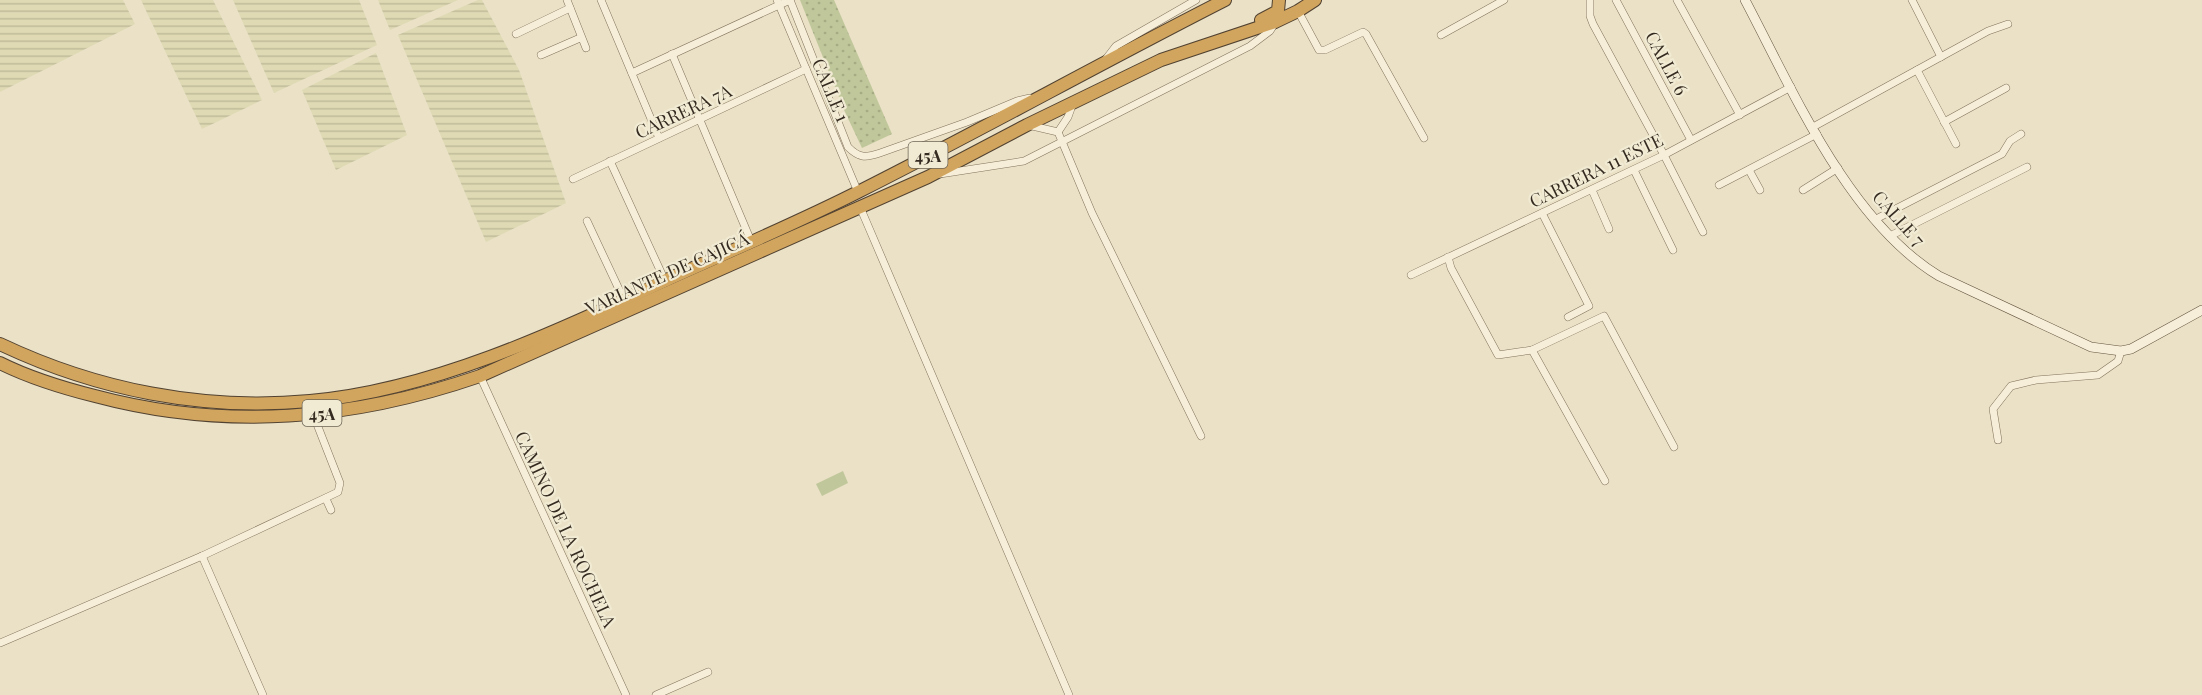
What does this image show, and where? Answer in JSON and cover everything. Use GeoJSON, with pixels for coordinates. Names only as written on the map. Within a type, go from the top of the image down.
{"type":"FeatureCollection","features":[{"type":"Feature","properties":{"kind":"highway","name":"VARIANTE DE CAJICÁ"},"geometry":{"type":"LineString","coordinates":[[0,345],[40,364],[105,385],[160,396],[244,404],[313,401],[410,384],[474,362],[584,318],[858,192],[1225,0]]}},
{"type":"Feature","properties":{"kind":"highway"},"geometry":{"type":"LineString","coordinates":[[1236,34],[1274,14],[1280,5],[1279,0]]}},
{"type":"Feature","properties":{"kind":"highway","name":"VARIANTE DE CAJICÁ"},"geometry":{"type":"LineString","coordinates":[[0,363],[68,389],[119,403],[159,410],[246,417],[312,414],[383,404],[442,389],[480,376],[928,177],[1027,125],[1161,60],[1275,22],[1315,0]]}},
{"type":"Feature","properties":{"kind":"street"},"geometry":{"type":"LineString","coordinates":[[567,0],[580,38],[586,48]]}},
{"type":"Feature","properties":{"kind":"street"},"geometry":{"type":"LineString","coordinates":[[601,0],[659,138]]}},
{"type":"Feature","properties":{"kind":"street"},"geometry":{"type":"LineString","coordinates":[[632,73],[778,2],[790,0]]}},
{"type":"Feature","properties":{"kind":"street","name":"CALLE 1"},"geometry":{"type":"LineString","coordinates":[[790,0],[848,147],[857,155],[869,157],[967,122],[1017,101],[1039,96]]}},
{"type":"Feature","properties":{"kind":"street"},"geometry":{"type":"LineString","coordinates":[[1101,66],[1116,45],[1196,0]]}},
{"type":"Feature","properties":{"kind":"street"},"geometry":{"type":"LineString","coordinates":[[1441,35],[1504,0]]}},
{"type":"Feature","properties":{"kind":"street"},"geometry":{"type":"LineString","coordinates":[[1590,0],[1590,16],[1593,24],[1703,232]]}},
{"type":"Feature","properties":{"kind":"street","name":"CALLE 6"},"geometry":{"type":"LineString","coordinates":[[1616,0],[1691,141]]}},
{"type":"Feature","properties":{"kind":"street"},"geometry":{"type":"LineString","coordinates":[[1677,0],[1740,115]]}},
{"type":"Feature","properties":{"kind":"street","name":"CALLE 7"},"geometry":{"type":"LineString","coordinates":[[1745,0],[1791,87],[1838,168],[1876,219],[1907,255],[1940,276],[2091,346],[2121,351]]}},
{"type":"Feature","properties":{"kind":"street"},"geometry":{"type":"LineString","coordinates":[[1912,0],[1941,57]]}},
{"type":"Feature","properties":{"kind":"street","name":"CALLE 1"},"geometry":{"type":"LineString","coordinates":[[778,2],[858,192]]}},
{"type":"Feature","properties":{"kind":"street"},"geometry":{"type":"LineString","coordinates":[[516,34],[570,9]]}},
{"type":"Feature","properties":{"kind":"street"},"geometry":{"type":"LineString","coordinates":[[1298,11],[1319,50],[1325,50],[1363,32],[1366,34],[1424,138]]}},
{"type":"Feature","properties":{"kind":"street"},"geometry":{"type":"LineString","coordinates":[[928,177],[1024,161],[1250,46],[1270,32],[1275,22]]}},
{"type":"Feature","properties":{"kind":"street"},"geometry":{"type":"LineString","coordinates":[[1719,185],[1749,170],[1917,70],[1988,32],[2008,24]]}},
{"type":"Feature","properties":{"kind":"street"},"geometry":{"type":"LineString","coordinates":[[541,55],[580,38]]}},
{"type":"Feature","properties":{"kind":"street"},"geometry":{"type":"LineString","coordinates":[[672,54],[751,241]]}},
{"type":"Feature","properties":{"kind":"street","name":"CARRERA 7A"},"geometry":{"type":"LineString","coordinates":[[573,179],[806,69]]}},
{"type":"Feature","properties":{"kind":"street"},"geometry":{"type":"LineString","coordinates":[[1917,70],[1956,144]]}},
{"type":"Feature","properties":{"kind":"street","name":"CARRERA 11 ESTE"},"geometry":{"type":"LineString","coordinates":[[1411,275],[1634,170],[1791,87]]}},
{"type":"Feature","properties":{"kind":"street"},"geometry":{"type":"LineString","coordinates":[[1944,122],[2006,88]]}},
{"type":"Feature","properties":{"kind":"street"},"geometry":{"type":"LineString","coordinates":[[1058,132],[1068,117],[1073,102]]}},
{"type":"Feature","properties":{"kind":"street"},"geometry":{"type":"LineString","coordinates":[[1027,125],[1058,132]]}},
{"type":"Feature","properties":{"kind":"street"},"geometry":{"type":"LineString","coordinates":[[1058,132],[1092,213],[1201,436]]}},
{"type":"Feature","properties":{"kind":"street"},"geometry":{"type":"LineString","coordinates":[[1876,219],[2002,154],[2010,141],[2020,134]]}},
{"type":"Feature","properties":{"kind":"street"},"geometry":{"type":"LineString","coordinates":[[610,161],[665,281]]}},
{"type":"Feature","properties":{"kind":"street"},"geometry":{"type":"LineString","coordinates":[[1890,236],[2027,167]]}},
{"type":"Feature","properties":{"kind":"street"},"geometry":{"type":"LineString","coordinates":[[1803,190],[1838,168]]}},
{"type":"Feature","properties":{"kind":"street"},"geometry":{"type":"LineString","coordinates":[[1634,170],[1673,250]]}},
{"type":"Feature","properties":{"kind":"street"},"geometry":{"type":"LineString","coordinates":[[1749,170],[1760,190]]}},
{"type":"Feature","properties":{"kind":"street"},"geometry":{"type":"LineString","coordinates":[[1592,190],[1609,229]]}},
{"type":"Feature","properties":{"kind":"street"},"geometry":{"type":"LineString","coordinates":[[860,207],[1069,695]]}},
{"type":"Feature","properties":{"kind":"street"},"geometry":{"type":"LineString","coordinates":[[1542,213],[1589,306],[1568,317]]}},
{"type":"Feature","properties":{"kind":"street"},"geometry":{"type":"LineString","coordinates":[[587,221],[624,300]]}},
{"type":"Feature","properties":{"kind":"street"},"geometry":{"type":"LineString","coordinates":[[1448,257],[1451,268],[1498,355],[1532,350],[1604,316],[1674,447]]}},
{"type":"Feature","properties":{"kind":"street"},"geometry":{"type":"LineString","coordinates":[[1998,440],[1993,410],[2011,386],[2036,380],[2098,375],[2118,361],[2121,351],[2148,342],[2202,310]]}},
{"type":"Feature","properties":{"kind":"street"},"geometry":{"type":"LineString","coordinates":[[1532,350],[1605,481]]}},
{"type":"Feature","properties":{"kind":"street","name":"CAMINO DE LA ROCHELA"},"geometry":{"type":"LineString","coordinates":[[480,376],[626,695]]}},
{"type":"Feature","properties":{"kind":"street"},"geometry":{"type":"LineString","coordinates":[[0,643],[202,556],[338,492],[340,483],[312,414]]}},
{"type":"Feature","properties":{"kind":"street"},"geometry":{"type":"LineString","coordinates":[[326,499],[331,510]]}},
{"type":"Feature","properties":{"kind":"street"},"geometry":{"type":"LineString","coordinates":[[202,556],[263,695]]}},
{"type":"Feature","properties":{"kind":"street"},"geometry":{"type":"LineString","coordinates":[[656,695],[708,672]]}},
{"type":"Feature","properties":{"kind":"shaded area"},"geometry":{"type":"Polygon","coordinates":[[[0,0],[123,0],[135,24],[0,92],[0,0]]]}},
{"type":"Feature","properties":{"kind":"shaded area"},"geometry":{"type":"Polygon","coordinates":[[[141,0],[213,0],[262,100],[202,129],[141,0]]]}},
{"type":"Feature","properties":{"kind":"shaded area"},"geometry":{"type":"Polygon","coordinates":[[[233,0],[359,0],[377,45],[274,93],[233,0]]]}},
{"type":"Feature","properties":{"kind":"shaded area"},"geometry":{"type":"Polygon","coordinates":[[[378,0],[458,0],[390,30],[378,0]]]}},
{"type":"Feature","properties":{"kind":"shaded area"},"geometry":{"type":"Polygon","coordinates":[[[482,0],[519,70],[566,203],[486,242],[398,35],[482,0]]]}},
{"type":"Feature","properties":{"kind":"shaded area"},"geometry":{"type":"Polygon","coordinates":[[[376,53],[407,135],[336,170],[302,90],[376,53]]]}},
{"type":"Feature","properties":{"kind":"green space"},"geometry":{"type":"Polygon","coordinates":[[[800,0],[834,0],[892,134],[862,148],[800,0]]]}},
{"type":"Feature","properties":{"kind":"green space"},"geometry":{"type":"Polygon","coordinates":[[[843,471],[848,483],[822,496],[816,484],[843,471]]]}}]}
